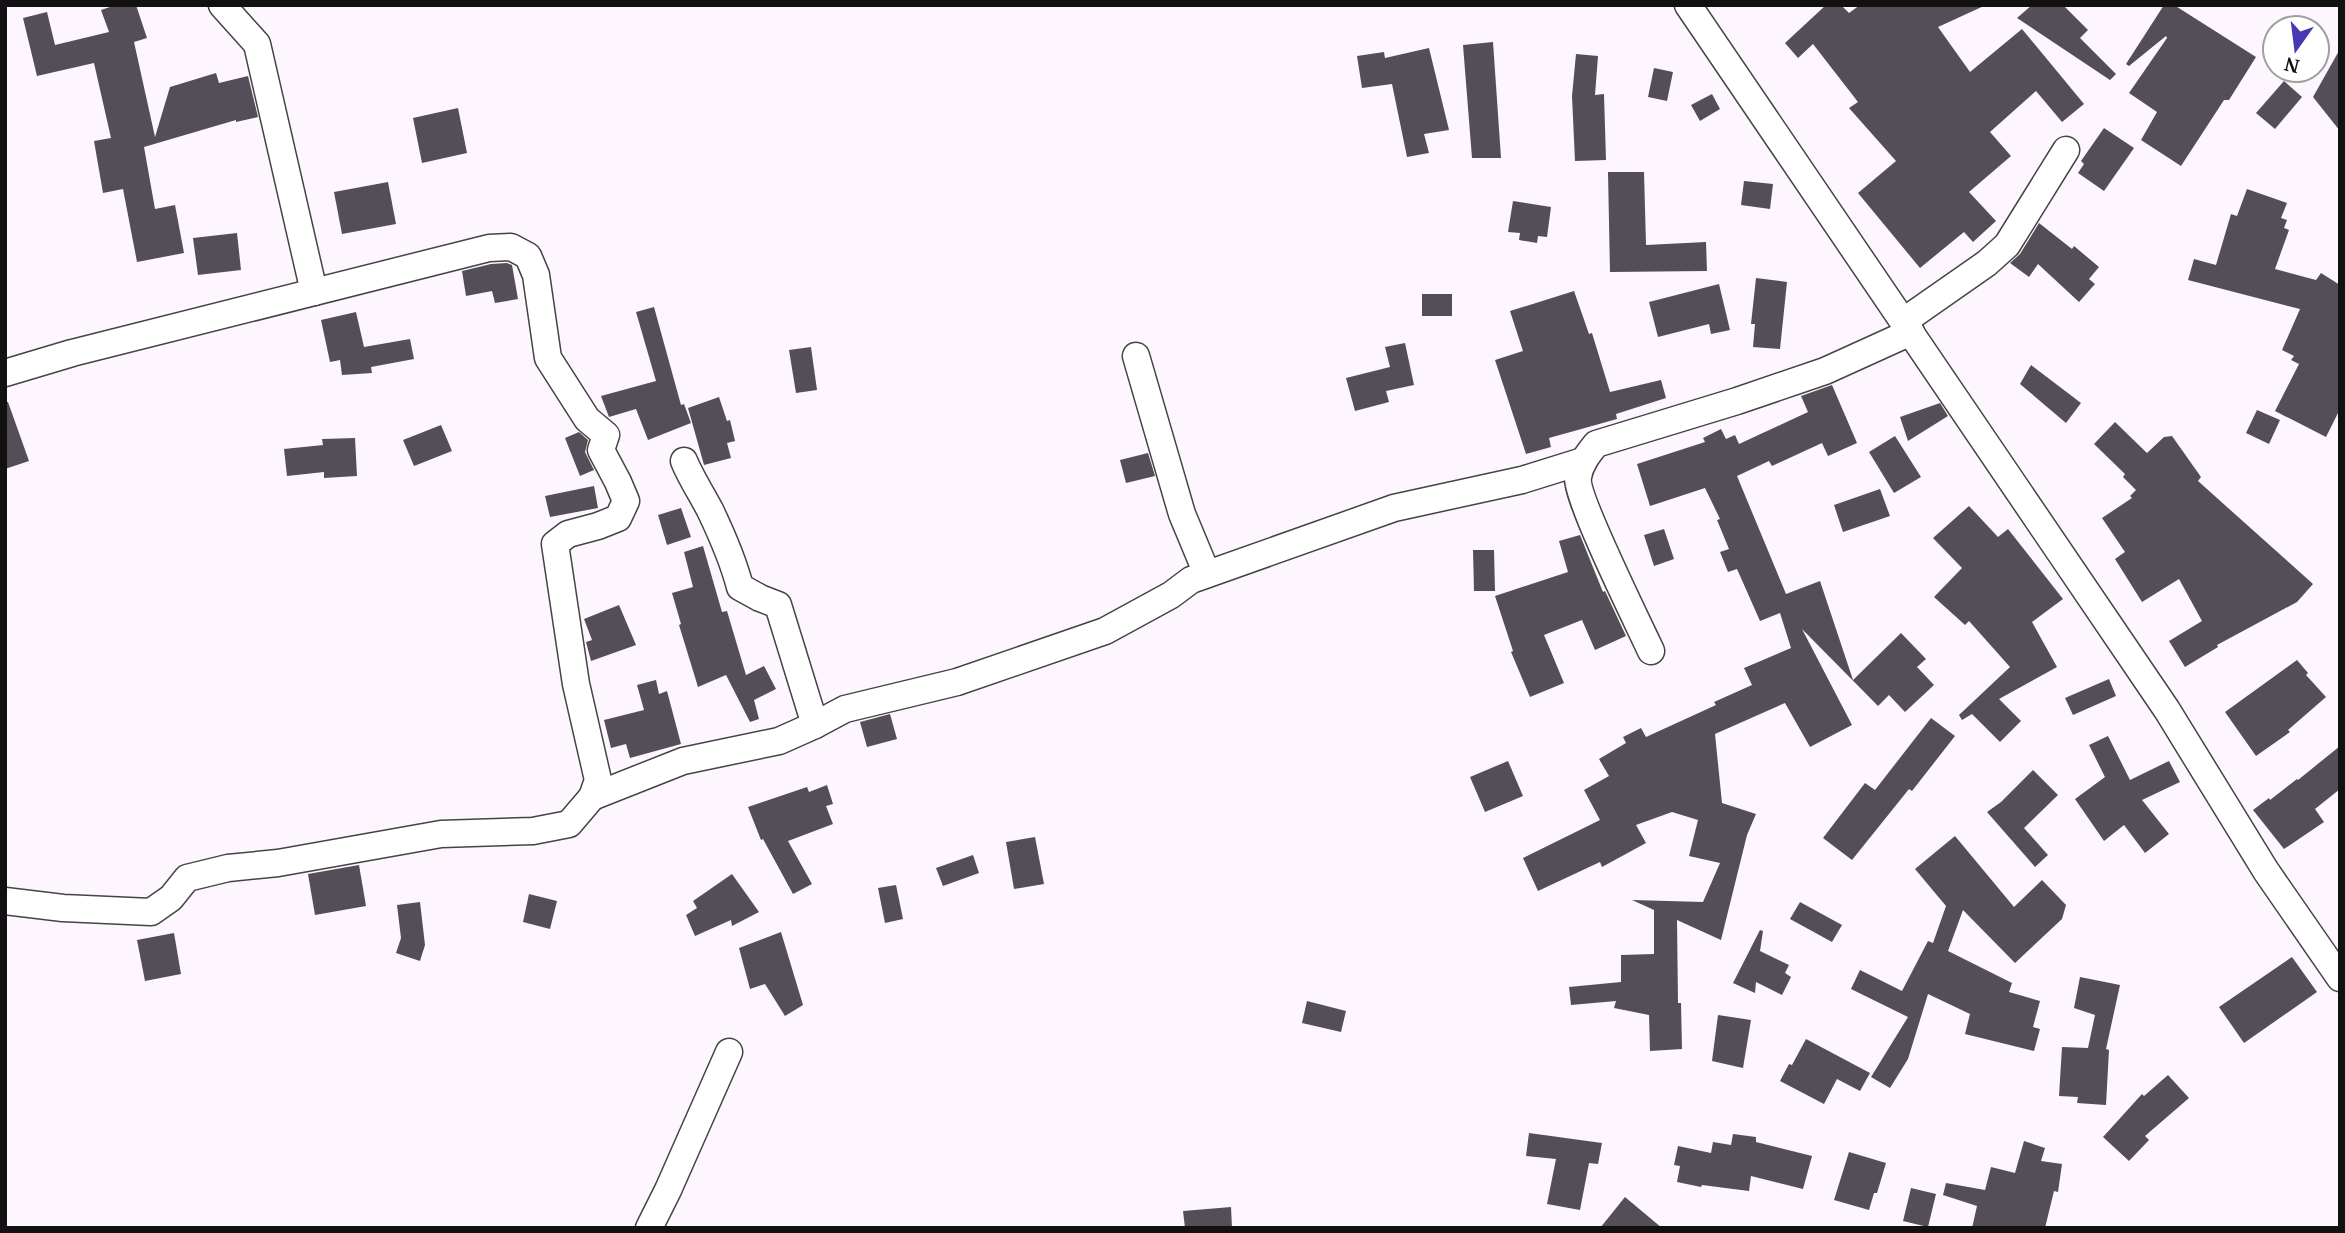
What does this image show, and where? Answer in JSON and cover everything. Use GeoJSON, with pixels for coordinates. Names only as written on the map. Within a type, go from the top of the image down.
{"type":"FeatureCollection","features":[{"type":"Feature","properties":{"kind":"street"},"geometry":{"type":"LineString","coordinates":[[222,5],[257,44],[314,292]]}},
{"type":"Feature","properties":{"kind":"street"},"geometry":{"type":"LineString","coordinates":[[1688,5],[2167,710],[2266,871],[2340,978]]}},
{"type":"Feature","properties":{"kind":"street"},"geometry":{"type":"LineString","coordinates":[[1651,651],[1587,509],[1577,480],[1583,461],[1596,444],[1738,401],[1825,371],[1908,327],[2007,245],[2066,150]]}},
{"type":"Feature","properties":{"kind":"street"},"geometry":{"type":"LineString","coordinates":[[5,373],[72,353],[489,248],[511,247],[528,256],[536,275],[548,358],[587,419],[606,435],[601,450],[626,501],[618,518],[568,534],[555,544],[576,684],[598,780],[592,797],[569,824],[533,831],[441,834],[292,861],[228,868],[187,878],[171,898],[151,912],[62,908],[5,901]]}},
{"type":"Feature","properties":{"kind":"street"},"geometry":{"type":"LineString","coordinates":[[1136,356],[1182,514],[1206,574]]}},
{"type":"Feature","properties":{"kind":"street"},"geometry":{"type":"LineString","coordinates":[[684,461],[728,551],[740,587],[778,605],[815,725]]}},
{"type":"Feature","properties":{"kind":"street"},"geometry":{"type":"LineString","coordinates":[[592,797],[683,761],[779,741],[845,709],[957,682],[1105,631],[1152,606],[1191,580],[1394,508],[1522,480],[1583,461]]}},
{"type":"Feature","properties":{"kind":"street"},"geometry":{"type":"LineString","coordinates":[[649,1228],[729,1052]]}},
{"type":"Feature","properties":{"kind":"building"},"geometry":{"type":"Polygon","coordinates":[[[116,5],[136,5],[147,38],[134,42],[155,137],[170,87],[216,73],[219,83],[248,76],[258,117],[236,120],[144,147],[155,209],[175,205],[184,253],[137,262],[123,189],[103,193],[94,141],[111,138],[94,63],[37,76],[23,18],[47,12],[55,45],[109,32],[101,10],[116,5]]]}},
{"type":"Feature","properties":{"kind":"building"},"geometry":{"type":"Polygon","coordinates":[[[1826,5],[1841,5],[1849,13],[1860,5],[1986,5],[1938,27],[1970,72],[2022,29],[2084,104],[2062,122],[2036,91],[1990,132],[2011,156],[1969,192],[1996,221],[1973,242],[1964,232],[1920,268],[1858,193],[1896,161],[1849,108],[1858,102],[1813,44],[1798,58],[1785,43],[1826,5]]]}},
{"type":"Feature","properties":{"kind":"building"},"geometry":{"type":"Polygon","coordinates":[[[2032,5],[2063,5],[2088,30],[2080,38],[2116,74],[2110,80],[2017,18],[2032,5]]]}},
{"type":"Feature","properties":{"kind":"building"},"geometry":{"type":"Polygon","coordinates":[[[2164,5],[2174,5],[2256,57],[2229,100],[2224,100],[2181,166],[2141,140],[2157,112],[2129,93],[2167,38],[2166,36],[2129,66],[2126,64],[2164,5]]]}},
{"type":"Feature","properties":{"kind":"building"},"geometry":{"type":"Polygon","coordinates":[[[1493,42],[1501,158],[1472,158],[1463,45],[1493,42]]]}},
{"type":"Feature","properties":{"kind":"building"},"geometry":{"type":"Polygon","coordinates":[[[1429,48],[1449,130],[1424,134],[1429,153],[1407,157],[1392,84],[1362,88],[1357,56],[1384,52],[1385,58],[1429,48]]]}},
{"type":"Feature","properties":{"kind":"building"},"geometry":{"type":"Polygon","coordinates":[[[2340,49],[2340,131],[2313,97],[2320,84],[2331,84],[2331,65],[2340,49]]]}},
{"type":"Feature","properties":{"kind":"building"},"geometry":{"type":"Polygon","coordinates":[[[1576,54],[1598,56],[1595,95],[1604,94],[1606,160],[1575,161],[1572,96],[1576,54]]]}},
{"type":"Feature","properties":{"kind":"building"},"geometry":{"type":"Polygon","coordinates":[[[1654,68],[1673,72],[1667,101],[1648,97],[1654,68]]]}},
{"type":"Feature","properties":{"kind":"building"},"geometry":{"type":"Polygon","coordinates":[[[2281,84],[2287,84],[2302,97],[2275,129],[2256,113],[2281,84]]]}},
{"type":"Feature","properties":{"kind":"building"},"geometry":{"type":"Polygon","coordinates":[[[1712,94],[1720,109],[1700,121],[1691,105],[1712,94]]]}},
{"type":"Feature","properties":{"kind":"building"},"geometry":{"type":"Polygon","coordinates":[[[458,108],[467,153],[422,163],[413,118],[458,108]]]}},
{"type":"Feature","properties":{"kind":"building"},"geometry":{"type":"Polygon","coordinates":[[[2104,128],[2134,148],[2104,191],[2078,173],[2084,164],[2081,161],[2104,128]]]}},
{"type":"Feature","properties":{"kind":"building"},"geometry":{"type":"Polygon","coordinates":[[[1608,172],[1644,172],[1646,245],[1706,242],[1707,271],[1610,272],[1608,172]]]}},
{"type":"Feature","properties":{"kind":"building"},"geometry":{"type":"Polygon","coordinates":[[[1744,181],[1773,184],[1770,209],[1741,205],[1744,181]]]}},
{"type":"Feature","properties":{"kind":"building"},"geometry":{"type":"Polygon","coordinates":[[[388,182],[396,224],[342,234],[334,192],[388,182]]]}},
{"type":"Feature","properties":{"kind":"building"},"geometry":{"type":"Polygon","coordinates":[[[2247,189],[2287,203],[2281,218],[2287,220],[2284,228],[2289,230],[2275,269],[2316,280],[2321,273],[2340,285],[2340,409],[2326,437],[2275,411],[2299,364],[2291,360],[2294,356],[2282,350],[2300,309],[2188,280],[2194,259],[2216,265],[2231,214],[2237,216],[2247,189]]]}},
{"type":"Feature","properties":{"kind":"building"},"geometry":{"type":"Polygon","coordinates":[[[1513,201],[1551,207],[1547,237],[1538,236],[1537,243],[1519,240],[1520,233],[1508,232],[1513,201]]]}},
{"type":"Feature","properties":{"kind":"building"},"geometry":{"type":"Polygon","coordinates":[[[2039,223],[2072,249],[2074,246],[2099,267],[2089,279],[2095,284],[2079,302],[2038,264],[2029,277],[2010,263],[2020,254],[2039,223]]]}},
{"type":"Feature","properties":{"kind":"building"},"geometry":{"type":"Polygon","coordinates":[[[237,233],[241,270],[198,275],[193,238],[237,233]]]}},
{"type":"Feature","properties":{"kind":"building"},"geometry":{"type":"Polygon","coordinates":[[[507,263],[512,265],[518,299],[495,303],[492,291],[466,296],[462,271],[507,263]]]}},
{"type":"Feature","properties":{"kind":"building"},"geometry":{"type":"Polygon","coordinates":[[[1756,278],[1787,282],[1780,349],[1753,347],[1755,324],[1751,324],[1756,278]]]}},
{"type":"Feature","properties":{"kind":"building"},"geometry":{"type":"Polygon","coordinates":[[[1719,284],[1730,330],[1711,334],[1709,324],[1658,337],[1649,302],[1719,284]]]}},
{"type":"Feature","properties":{"kind":"building"},"geometry":{"type":"Polygon","coordinates":[[[1574,291],[1589,334],[1592,333],[1610,392],[1661,380],[1666,398],[1616,414],[1617,419],[1549,438],[1551,447],[1526,454],[1495,360],[1523,351],[1510,311],[1574,291]]]}},
{"type":"Feature","properties":{"kind":"building"},"geometry":{"type":"Polygon","coordinates":[[[1422,294],[1452,294],[1452,316],[1422,316],[1422,294]]]}},
{"type":"Feature","properties":{"kind":"building"},"geometry":{"type":"Polygon","coordinates":[[[654,307],[681,405],[684,404],[691,423],[648,440],[636,409],[609,417],[601,396],[656,381],[636,312],[654,307]]]}},
{"type":"Feature","properties":{"kind":"building"},"geometry":{"type":"Polygon","coordinates":[[[356,312],[364,347],[410,339],[414,359],[371,367],[372,373],[342,375],[340,360],[330,362],[321,320],[356,312]]]}},
{"type":"Feature","properties":{"kind":"building"},"geometry":{"type":"Polygon","coordinates":[[[1405,343],[1414,385],[1386,391],[1389,402],[1355,411],[1346,378],[1390,367],[1385,347],[1405,343]]]}},
{"type":"Feature","properties":{"kind":"building"},"geometry":{"type":"Polygon","coordinates":[[[811,347],[817,390],[796,393],[789,350],[811,347]]]}},
{"type":"Feature","properties":{"kind":"building"},"geometry":{"type":"Polygon","coordinates":[[[2031,365],[2081,403],[2066,423],[2020,384],[2031,365]]]}},
{"type":"Feature","properties":{"kind":"building"},"geometry":{"type":"Polygon","coordinates":[[[1832,385],[1857,443],[1828,456],[1822,443],[1772,466],[1769,461],[1737,476],[1786,594],[1820,581],[1853,680],[1901,633],[1926,659],[1917,667],[1934,685],[1905,712],[1889,695],[1878,706],[1802,629],[1852,725],[1810,747],[1785,703],[1715,734],[1722,803],[1756,814],[1747,835],[1721,940],[1677,920],[1678,1003],[1681,1003],[1682,1049],[1650,1051],[1649,1015],[1614,1008],[1616,1001],[1571,1005],[1569,987],[1621,982],[1621,955],[1654,954],[1654,910],[1632,900],[1703,902],[1720,863],[1689,856],[1698,820],[1672,812],[1636,825],[1646,843],[1602,867],[1600,862],[1538,891],[1523,858],[1600,820],[1584,790],[1609,776],[1599,759],[1626,743],[1623,737],[1641,728],[1646,737],[1716,705],[1714,702],[1752,685],[1744,668],[1791,648],[1780,613],[1760,621],[1737,569],[1728,572],[1720,552],[1729,549],[1717,520],[1720,519],[1705,488],[1650,506],[1637,464],[1705,442],[1703,438],[1721,429],[1726,439],[1735,435],[1739,444],[1808,412],[1801,396],[1832,385]]]}},
{"type":"Feature","properties":{"kind":"building"},"geometry":{"type":"Polygon","coordinates":[[[719,397],[727,421],[730,420],[735,441],[727,443],[731,458],[704,465],[688,408],[719,397]]]}},
{"type":"Feature","properties":{"kind":"building"},"geometry":{"type":"Polygon","coordinates":[[[5,402],[8,402],[29,461],[5,469],[5,402]]]}},
{"type":"Feature","properties":{"kind":"building"},"geometry":{"type":"Polygon","coordinates":[[[1940,403],[1948,416],[1908,441],[1900,417],[1940,403]]]}},
{"type":"Feature","properties":{"kind":"building"},"geometry":{"type":"Polygon","coordinates":[[[2257,410],[2280,420],[2269,444],[2246,433],[2257,410]]]}},
{"type":"Feature","properties":{"kind":"building"},"geometry":{"type":"Polygon","coordinates":[[[2115,422],[2147,453],[2164,437],[2172,436],[2201,477],[2198,481],[2313,584],[2297,602],[2217,645],[2218,647],[2185,667],[2169,641],[2202,621],[2179,579],[2142,602],[2115,559],[2125,552],[2102,518],[2132,498],[2130,496],[2136,490],[2123,477],[2125,474],[2094,444],[2115,422]]]}},
{"type":"Feature","properties":{"kind":"building"},"geometry":{"type":"Polygon","coordinates":[[[441,425],[452,451],[414,466],[403,440],[441,425]]]}},
{"type":"Feature","properties":{"kind":"building"},"geometry":{"type":"Polygon","coordinates":[[[579,432],[588,440],[585,452],[594,470],[580,476],[565,438],[579,432]]]}},
{"type":"Feature","properties":{"kind":"building"},"geometry":{"type":"Polygon","coordinates":[[[1895,436],[1921,477],[1894,493],[1869,452],[1895,436]]]}},
{"type":"Feature","properties":{"kind":"building"},"geometry":{"type":"Polygon","coordinates":[[[355,438],[357,476],[324,478],[324,472],[287,476],[284,449],[323,445],[322,439],[355,438]]]}},
{"type":"Feature","properties":{"kind":"building"},"geometry":{"type":"Polygon","coordinates":[[[1148,453],[1155,476],[1126,483],[1120,460],[1148,453]]]}},
{"type":"Feature","properties":{"kind":"building"},"geometry":{"type":"Polygon","coordinates":[[[594,486],[598,508],[550,517],[545,496],[594,486]]]}},
{"type":"Feature","properties":{"kind":"building"},"geometry":{"type":"Polygon","coordinates":[[[1880,489],[1890,516],[1843,532],[1834,505],[1880,489]]]}},
{"type":"Feature","properties":{"kind":"building"},"geometry":{"type":"Polygon","coordinates":[[[1969,506],[1998,537],[2008,529],[2063,599],[2032,622],[2057,667],[1999,699],[2021,721],[2000,742],[1972,714],[1962,720],[1959,715],[2010,667],[1969,621],[1965,625],[1934,597],[1962,568],[1933,538],[1969,506]]]}},
{"type":"Feature","properties":{"kind":"building"},"geometry":{"type":"Polygon","coordinates":[[[681,508],[691,537],[667,545],[658,515],[681,508]]]}},
{"type":"Feature","properties":{"kind":"building"},"geometry":{"type":"Polygon","coordinates":[[[1664,529],[1674,559],[1654,566],[1644,535],[1664,529]]]}},
{"type":"Feature","properties":{"kind":"building"},"geometry":{"type":"Polygon","coordinates":[[[1580,535],[1603,592],[1605,591],[1626,636],[1595,650],[1582,620],[1544,635],[1564,683],[1530,697],[1511,652],[1513,651],[1495,596],[1568,572],[1559,541],[1580,535]]]}},
{"type":"Feature","properties":{"kind":"building"},"geometry":{"type":"Polygon","coordinates":[[[703,546],[722,612],[727,611],[746,675],[764,666],[776,689],[754,700],[759,719],[750,722],[726,675],[698,687],[679,625],[681,624],[672,593],[693,587],[684,552],[703,546]]]}},
{"type":"Feature","properties":{"kind":"building"},"geometry":{"type":"Polygon","coordinates":[[[1473,550],[1494,550],[1495,591],[1474,591],[1473,550]]]}},
{"type":"Feature","properties":{"kind":"building"},"geometry":{"type":"Polygon","coordinates":[[[619,605],[636,645],[591,661],[586,642],[592,640],[584,619],[619,605]]]}},
{"type":"Feature","properties":{"kind":"building"},"geometry":{"type":"Polygon","coordinates":[[[2297,660],[2308,673],[2306,675],[2326,697],[2288,730],[2290,732],[2256,756],[2225,712],[2297,660]]]}},
{"type":"Feature","properties":{"kind":"building"},"geometry":{"type":"Polygon","coordinates":[[[2109,679],[2116,696],[2073,715],[2065,698],[2109,679]]]}},
{"type":"Feature","properties":{"kind":"building"},"geometry":{"type":"Polygon","coordinates":[[[656,680],[659,694],[667,691],[681,744],[630,758],[626,744],[611,748],[604,720],[644,710],[637,685],[656,680]]]}},
{"type":"Feature","properties":{"kind":"building"},"geometry":{"type":"Polygon","coordinates":[[[890,714],[897,739],[867,747],[860,722],[890,714]]]}},
{"type":"Feature","properties":{"kind":"building"},"geometry":{"type":"Polygon","coordinates":[[[1931,718],[1955,736],[1852,860],[1823,838],[1865,783],[1875,790],[1931,718]]]}},
{"type":"Feature","properties":{"kind":"building"},"geometry":{"type":"Polygon","coordinates":[[[2108,736],[2130,780],[2169,761],[2180,782],[2142,800],[2169,834],[2145,853],[2124,825],[2104,841],[2075,799],[2105,777],[2089,745],[2108,736]]]}},
{"type":"Feature","properties":{"kind":"building"},"geometry":{"type":"Polygon","coordinates":[[[2340,746],[2340,789],[2315,809],[2324,822],[2284,849],[2253,810],[2298,780],[2340,746]]]}},
{"type":"Feature","properties":{"kind":"building"},"geometry":{"type":"Polygon","coordinates":[[[1508,761],[1523,796],[1485,812],[1470,777],[1508,761]]]}},
{"type":"Feature","properties":{"kind":"building"},"geometry":{"type":"Polygon","coordinates":[[[2033,770],[2058,795],[2024,828],[2048,855],[2035,867],[1987,812],[2033,770]]]}},
{"type":"Feature","properties":{"kind":"building"},"geometry":{"type":"Polygon","coordinates":[[[827,785],[833,804],[826,806],[833,824],[788,841],[812,884],[793,894],[763,839],[761,840],[748,807],[807,787],[809,792],[827,785]]]}},
{"type":"Feature","properties":{"kind":"building"},"geometry":{"type":"Polygon","coordinates":[[[1955,836],[2014,907],[2042,880],[2066,905],[2062,919],[2015,963],[1963,910],[1948,951],[2012,983],[2009,992],[2040,1001],[2033,1027],[2040,1029],[2034,1051],[1965,1034],[1970,1014],[1928,994],[1908,1059],[1890,1088],[1871,1077],[1908,1017],[1851,989],[1860,970],[1902,991],[1928,941],[1933,943],[1946,906],[1915,869],[1955,836]]]}},
{"type":"Feature","properties":{"kind":"building"},"geometry":{"type":"Polygon","coordinates":[[[1035,837],[1044,884],[1014,889],[1006,842],[1035,837]]]}},
{"type":"Feature","properties":{"kind":"building"},"geometry":{"type":"Polygon","coordinates":[[[973,855],[979,873],[943,886],[936,868],[973,855]]]}},
{"type":"Feature","properties":{"kind":"building"},"geometry":{"type":"Polygon","coordinates":[[[359,865],[366,906],[315,915],[308,874],[359,865]]]}},
{"type":"Feature","properties":{"kind":"building"},"geometry":{"type":"Polygon","coordinates":[[[732,874],[759,912],[732,926],[731,920],[695,936],[686,915],[697,908],[693,901],[732,874]]]}},
{"type":"Feature","properties":{"kind":"building"},"geometry":{"type":"Polygon","coordinates":[[[896,885],[903,919],[885,923],[878,888],[896,885]]]}},
{"type":"Feature","properties":{"kind":"building"},"geometry":{"type":"Polygon","coordinates":[[[529,894],[557,901],[550,929],[523,922],[529,894]]]}},
{"type":"Feature","properties":{"kind":"building"},"geometry":{"type":"Polygon","coordinates":[[[420,902],[425,945],[420,961],[396,953],[401,938],[397,905],[420,902]]]}},
{"type":"Feature","properties":{"kind":"building"},"geometry":{"type":"Polygon","coordinates":[[[1800,902],[1842,925],[1832,942],[1790,919],[1800,902]]]}},
{"type":"Feature","properties":{"kind":"building"},"geometry":{"type":"Polygon","coordinates":[[[1760,930],[1763,931],[1760,951],[1789,965],[1785,973],[1791,977],[1782,995],[1756,982],[1755,993],[1733,983],[1760,930]]]}},
{"type":"Feature","properties":{"kind":"building"},"geometry":{"type":"Polygon","coordinates":[[[781,932],[803,1005],[785,1016],[765,984],[750,989],[739,948],[781,932]]]}},
{"type":"Feature","properties":{"kind":"building"},"geometry":{"type":"Polygon","coordinates":[[[174,933],[181,974],[145,981],[137,940],[174,933]]]}},
{"type":"Feature","properties":{"kind":"building"},"geometry":{"type":"Polygon","coordinates":[[[2292,957],[2317,992],[2244,1043],[2219,1007],[2292,957]]]}},
{"type":"Feature","properties":{"kind":"building"},"geometry":{"type":"Polygon","coordinates":[[[2080,977],[2120,985],[2106,1049],[2109,1050],[2106,1105],[2077,1103],[2078,1097],[2059,1096],[2062,1047],[2088,1048],[2095,1015],[2074,1008],[2080,977]]]}},
{"type":"Feature","properties":{"kind":"building"},"geometry":{"type":"Polygon","coordinates":[[[1307,1001],[1346,1011],[1341,1032],[1302,1023],[1307,1001]]]}},
{"type":"Feature","properties":{"kind":"building"},"geometry":{"type":"Polygon","coordinates":[[[1718,1015],[1751,1020],[1743,1068],[1712,1061],[1718,1015]]]}},
{"type":"Feature","properties":{"kind":"building"},"geometry":{"type":"Polygon","coordinates":[[[1806,1039],[1870,1073],[1860,1091],[1837,1079],[1824,1104],[1780,1081],[1806,1039]]]}},
{"type":"Feature","properties":{"kind":"building"},"geometry":{"type":"Polygon","coordinates":[[[2168,1075],[2189,1098],[2145,1136],[2149,1140],[2129,1161],[2103,1137],[2142,1094],[2144,1096],[2168,1075]]]}},
{"type":"Feature","properties":{"kind":"building"},"geometry":{"type":"Polygon","coordinates":[[[1529,1133],[1602,1143],[1598,1164],[1589,1163],[1580,1210],[1547,1204],[1556,1159],[1526,1156],[1529,1133]]]}},
{"type":"Feature","properties":{"kind":"building"},"geometry":{"type":"Polygon","coordinates":[[[1733,1134],[1756,1137],[1756,1142],[1812,1156],[1803,1189],[1751,1176],[1749,1191],[1677,1182],[1680,1166],[1674,1165],[1678,1146],[1711,1153],[1713,1142],[1731,1145],[1733,1134]]]}},
{"type":"Feature","properties":{"kind":"building"},"geometry":{"type":"Polygon","coordinates":[[[2024,1141],[2045,1148],[2041,1161],[2062,1164],[2058,1192],[2054,1191],[2045,1228],[1972,1228],[1977,1206],[1943,1195],[1946,1183],[1985,1190],[1991,1167],[2015,1173],[2024,1141]]]}},
{"type":"Feature","properties":{"kind":"building"},"geometry":{"type":"Polygon","coordinates":[[[1849,1152],[1886,1163],[1869,1210],[1834,1200],[1849,1152]]]}},
{"type":"Feature","properties":{"kind":"building"},"geometry":{"type":"Polygon","coordinates":[[[1911,1188],[1936,1194],[1928,1227],[1903,1221],[1911,1188]]]}},
{"type":"Feature","properties":{"kind":"building"},"geometry":{"type":"Polygon","coordinates":[[[1625,1197],[1662,1228],[1600,1228],[1625,1197]]]}},
{"type":"Feature","properties":{"kind":"building"},"geometry":{"type":"Polygon","coordinates":[[[1231,1207],[1232,1228],[1185,1228],[1183,1211],[1231,1207]]]}}]}
